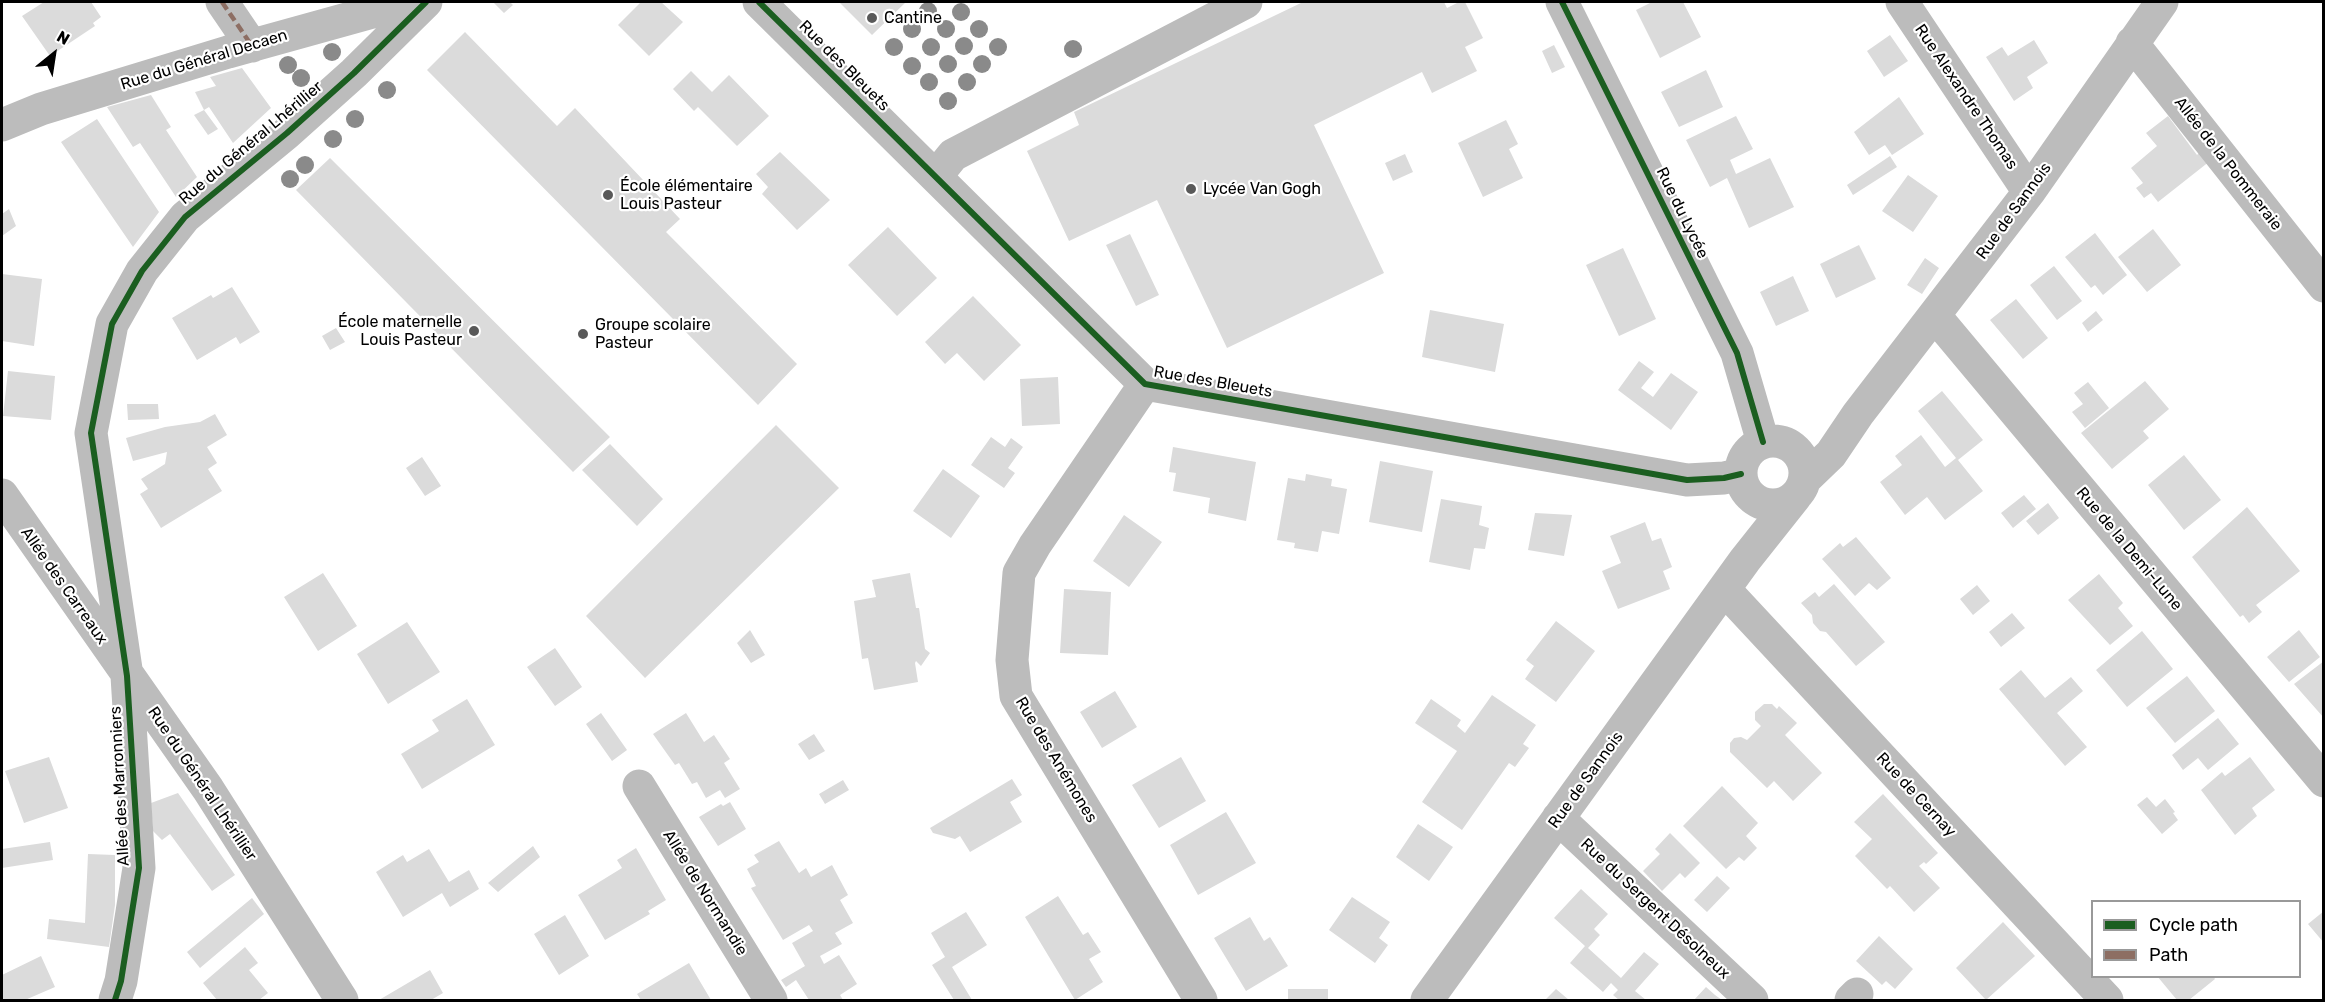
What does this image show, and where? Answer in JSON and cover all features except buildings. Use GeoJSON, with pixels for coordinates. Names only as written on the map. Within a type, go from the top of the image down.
{"type":"FeatureCollection","features":[{"type":"Feature","properties":{"kind":"street"},"geometry":{"type":"LineString","coordinates":[[222,2],[252,45]]}},
{"type":"Feature","properties":{"kind":"street","name":"Rue du Général Decaen"},"geometry":{"type":"LineString","coordinates":[[2,125],[41,109],[252,45],[408,2]]}},
{"type":"Feature","properties":{"kind":"street","name":"Rue du Général Lhérillier"},"geometry":{"type":"LineString","coordinates":[[342,1000],[208,789],[127,676],[91,433],[112,324],[142,271],[185,217],[338,88],[426,2]]}},
{"type":"Feature","properties":{"kind":"street","name":"Rue des Bleuets"},"geometry":{"type":"LineString","coordinates":[[759,2],[1145,384],[1687,480],[1724,478],[1748,487]]}},
{"type":"Feature","properties":{"kind":"street"},"geometry":{"type":"LineString","coordinates":[[936,176],[953,155],[1246,2]]}},
{"type":"Feature","properties":{"kind":"street","name":"Rue du Lycée"},"geometry":{"type":"LineString","coordinates":[[1562,2],[1737,353],[1770,442]]}},
{"type":"Feature","properties":{"kind":"street","name":"Rue Alexandre Thomas"},"geometry":{"type":"LineString","coordinates":[[1902,2],[2029,192]]}},
{"type":"Feature","properties":{"kind":"street","name":"Rue de Sannois"},"geometry":{"type":"LineString","coordinates":[[1427,1000],[1745,560],[1800,488],[1835,449],[1858,414],[2029,192],[2162,2]]}},
{"type":"Feature","properties":{"kind":"street","name":"Allée de la Pommeraie"},"geometry":{"type":"LineString","coordinates":[[2132,43],[2324,286]]}},
{"type":"Feature","properties":{"kind":"street","name":"Rue de la Demi-Lune"},"geometry":{"type":"LineString","coordinates":[[1935,316],[2324,781]]}},
{"type":"Feature","properties":{"kind":"street","name":"Rue des Anémones"},"geometry":{"type":"LineString","coordinates":[[1145,384],[1035,545],[1019,573],[1012,660],[1016,696],[1201,1000]]}},
{"type":"Feature","properties":{"kind":"street","name":"Rue de Sannois"},"geometry":{"type":"LineString","coordinates":[[1770,442],[1795,443],[1814,439],[1844,425],[1858,414]]}},
{"type":"Feature","properties":{"kind":"street"},"geometry":{"type":"LineString","coordinates":[[1770,442],[1787,444],[1802,459],[1800,488],[1776,505],[1748,487],[1746,456],[1770,442]]}},
{"type":"Feature","properties":{"kind":"street","name":"Rue de Sannois"},"geometry":{"type":"LineString","coordinates":[[1745,560],[1748,487]]}},
{"type":"Feature","properties":{"kind":"street","name":"Allée des Carreaux"},"geometry":{"type":"LineString","coordinates":[[2,495],[127,676]]}},
{"type":"Feature","properties":{"kind":"street","name":"Rue de Cernay"},"geometry":{"type":"LineString","coordinates":[[1725,590],[2107,1000]]}},
{"type":"Feature","properties":{"kind":"street","name":"Allée des Marronniers"},"geometry":{"type":"LineString","coordinates":[[115,1000],[121,981],[139,868],[127,676]]}},
{"type":"Feature","properties":{"kind":"street","name":"Allée de Normandie"},"geometry":{"type":"LineString","coordinates":[[639,786],[771,1000]]}},
{"type":"Feature","properties":{"kind":"street","name":"Rue du Sergent Désolneux"},"geometry":{"type":"LineString","coordinates":[[1558,818],[1752,1000]]}},
{"type":"Feature","properties":{"kind":"marked path"},"geometry":{"type":"LineString","coordinates":[[222,2],[252,46]]}},
{"type":"Feature","properties":{"kind":"cycle path"},"geometry":{"type":"LineString","coordinates":[[115,1000],[121,981],[139,868],[127,676],[91,433],[112,324],[142,271],[185,217],[287,133],[354,73],[426,2]]}},
{"type":"Feature","properties":{"kind":"cycle path"},"geometry":{"type":"LineString","coordinates":[[759,2],[1145,384],[1687,480],[1724,478],[1741,474]]}},
{"type":"Feature","properties":{"kind":"cycle path"},"geometry":{"type":"LineString","coordinates":[[1562,2],[1737,353],[1763,442]]}},
{"type":"Feature","properties":{"kind":"place","name":"Cantine"},"geometry":{"type":"Point","coordinates":[872,18]}},
{"type":"Feature","properties":{"kind":"place","name":"Lycée Van Gogh"},"geometry":{"type":"Point","coordinates":[1191,189]}},
{"type":"Feature","properties":{"kind":"place","name":"École élémentaire Louis Pasteur"},"geometry":{"type":"Point","coordinates":[608,195]}},
{"type":"Feature","properties":{"kind":"place","name":"École maternelle Louis Pasteur"},"geometry":{"type":"Point","coordinates":[474,331]}},
{"type":"Feature","properties":{"kind":"place","name":"Groupe scolaire Pasteur"},"geometry":{"type":"Point","coordinates":[583,334]}}]}
